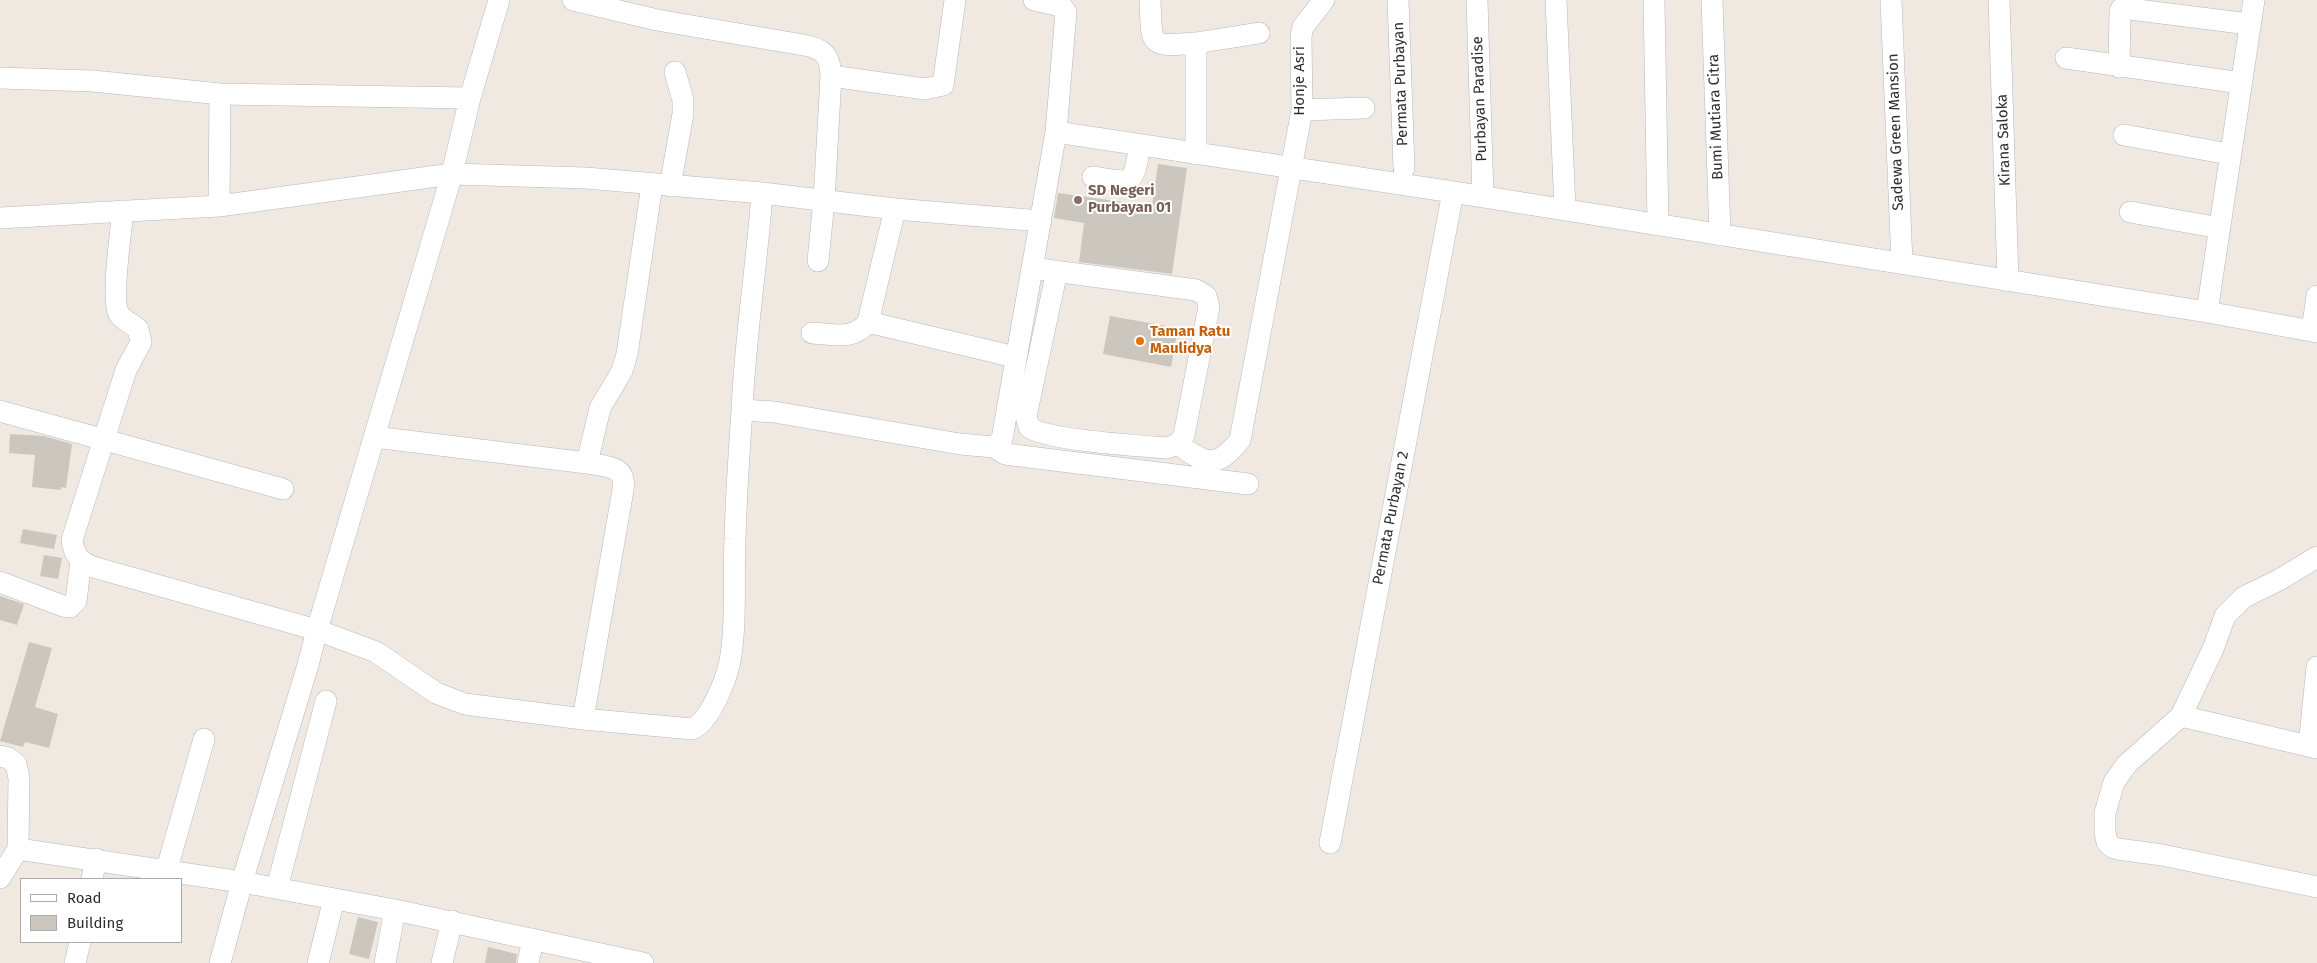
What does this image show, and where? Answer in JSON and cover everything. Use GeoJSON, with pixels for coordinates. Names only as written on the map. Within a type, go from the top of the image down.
{"type":"FeatureCollection","features":[{"type":"Feature","properties":{"kind":"street"},"geometry":{"type":"LineString","coordinates":[[220,963],[242,882],[308,665],[316,632],[452,174],[470,98],[499,0]]}},
{"type":"Feature","properties":{"kind":"street"},"geometry":{"type":"LineString","coordinates":[[573,0],[657,20],[809,46],[818,49],[828,56],[831,76],[824,200],[818,261]]}},
{"type":"Feature","properties":{"kind":"street"},"geometry":{"type":"LineString","coordinates":[[831,76],[925,89],[943,85],[955,0]]}},
{"type":"Feature","properties":{"kind":"street"},"geometry":{"type":"LineString","coordinates":[[994,447],[999,443],[1003,434],[1056,132],[1066,12],[1061,6],[1034,0]]}},
{"type":"Feature","properties":{"kind":"street"},"geometry":{"type":"LineString","coordinates":[[1150,0],[1152,37],[1156,43],[1165,46],[1196,43],[1259,32]]}},
{"type":"Feature","properties":{"kind":"street","name":"Honje Asri"},"geometry":{"type":"LineString","coordinates":[[1178,444],[1201,461],[1207,461],[1226,455],[1240,440],[1302,110],[1301,36],[1303,27],[1324,0]]}},
{"type":"Feature","properties":{"kind":"street","name":"Permata Purbayan"},"geometry":{"type":"LineString","coordinates":[[1398,0],[1404,168]]}},
{"type":"Feature","properties":{"kind":"street","name":"Purbayan Paradise"},"geometry":{"type":"LineString","coordinates":[[1477,0],[1484,197]]}},
{"type":"Feature","properties":{"kind":"street"},"geometry":{"type":"LineString","coordinates":[[1556,0],[1565,210]]}},
{"type":"Feature","properties":{"kind":"street"},"geometry":{"type":"LineString","coordinates":[[1654,0],[1658,225]]}},
{"type":"Feature","properties":{"kind":"street","name":"Bumi Mutiara Citra"},"geometry":{"type":"LineString","coordinates":[[1712,0],[1720,235]]}},
{"type":"Feature","properties":{"kind":"street","name":"Sadewa Green Mansion"},"geometry":{"type":"LineString","coordinates":[[1891,0],[1902,264]]}},
{"type":"Feature","properties":{"kind":"street","name":"Kirana Saloka"},"geometry":{"type":"LineString","coordinates":[[1999,0],[2008,280]]}},
{"type":"Feature","properties":{"kind":"street"},"geometry":{"type":"LineString","coordinates":[[2207,312],[2229,154],[2254,0]]}},
{"type":"Feature","properties":{"kind":"street"},"geometry":{"type":"LineString","coordinates":[[2119,67],[2120,12],[2122,8],[2249,24]]}},
{"type":"Feature","properties":{"kind":"street"},"geometry":{"type":"LineString","coordinates":[[1196,43],[1196,154]]}},
{"type":"Feature","properties":{"kind":"street"},"geometry":{"type":"LineString","coordinates":[[2066,58],[2241,84]]}},
{"type":"Feature","properties":{"kind":"street"},"geometry":{"type":"LineString","coordinates":[[588,463],[600,408],[622,371],[627,354],[661,186],[683,114],[683,100],[674,72]]}},
{"type":"Feature","properties":{"kind":"street"},"geometry":{"type":"LineString","coordinates":[[0,78],[93,81],[220,94],[470,98]]}},
{"type":"Feature","properties":{"kind":"street"},"geometry":{"type":"LineString","coordinates":[[219,206],[220,94]]}},
{"type":"Feature","properties":{"kind":"street"},"geometry":{"type":"LineString","coordinates":[[1302,110],[1364,108]]}},
{"type":"Feature","properties":{"kind":"street"},"geometry":{"type":"LineString","coordinates":[[1056,132],[1484,197],[2207,312],[2314,331],[2317,296]]}},
{"type":"Feature","properties":{"kind":"street"},"geometry":{"type":"LineString","coordinates":[[2124,135],[2229,154]]}},
{"type":"Feature","properties":{"kind":"street"},"geometry":{"type":"LineString","coordinates":[[1093,177],[1126,182],[1131,179],[1135,175],[1140,145]]}},
{"type":"Feature","properties":{"kind":"street"},"geometry":{"type":"LineString","coordinates":[[0,218],[219,206],[452,174],[577,178],[762,193],[895,209],[1041,221]]}},
{"type":"Feature","properties":{"kind":"street","name":"Permata Purbayan 2"},"geometry":{"type":"LineString","coordinates":[[1330,843],[1452,192]]}},
{"type":"Feature","properties":{"kind":"street"},"geometry":{"type":"LineString","coordinates":[[123,211],[117,309],[120,315],[138,329],[141,342],[126,370],[72,540],[74,552],[81,560],[93,567],[316,632],[376,652],[436,693],[465,704],[692,729],[704,721],[715,701],[726,674],[733,639],[735,539],[746,345],[762,193]]}},
{"type":"Feature","properties":{"kind":"street"},"geometry":{"type":"LineString","coordinates":[[812,333],[854,334],[861,331],[868,322],[895,209]]}},
{"type":"Feature","properties":{"kind":"street"},"geometry":{"type":"LineString","coordinates":[[2130,212],[2220,228]]}},
{"type":"Feature","properties":{"kind":"street"},"geometry":{"type":"LineString","coordinates":[[1032,268],[1057,271],[1196,290],[1206,296],[1209,307],[1184,435],[1178,444],[1167,448],[1072,438],[1034,431],[1026,421],[1057,271]]}},
{"type":"Feature","properties":{"kind":"street"},"geometry":{"type":"LineString","coordinates":[[868,322],[1015,357]]}},
{"type":"Feature","properties":{"kind":"street"},"geometry":{"type":"LineString","coordinates":[[742,410],[774,412],[960,444],[994,447],[1005,454],[1248,484]]}},
{"type":"Feature","properties":{"kind":"street"},"geometry":{"type":"LineString","coordinates":[[0,411],[283,488]]}},
{"type":"Feature","properties":{"kind":"street"},"geometry":{"type":"LineString","coordinates":[[374,437],[588,463],[620,471],[624,478],[583,718]]}},
{"type":"Feature","properties":{"kind":"street"},"geometry":{"type":"LineString","coordinates":[[1068,462],[1072,438]]}},
{"type":"Feature","properties":{"kind":"street"},"geometry":{"type":"LineString","coordinates":[[2317,557],[2280,580],[2244,598],[2234,606],[2222,622],[2212,649],[2181,716],[2127,764],[2114,782],[2105,812],[2107,842],[2118,850],[2162,855],[2317,886]]}},
{"type":"Feature","properties":{"kind":"street"},"geometry":{"type":"LineString","coordinates":[[0,582],[62,606],[70,607],[76,602],[81,560]]}},
{"type":"Feature","properties":{"kind":"street"},"geometry":{"type":"LineString","coordinates":[[2181,716],[2313,747],[2317,667]]}},
{"type":"Feature","properties":{"kind":"street"},"geometry":{"type":"LineString","coordinates":[[276,888],[326,702]]}},
{"type":"Feature","properties":{"kind":"street"},"geometry":{"type":"LineString","coordinates":[[166,872],[204,739]]}},
{"type":"Feature","properties":{"kind":"street"},"geometry":{"type":"LineString","coordinates":[[0,756],[13,760],[18,770],[18,849],[0,878]]}},
{"type":"Feature","properties":{"kind":"street"},"geometry":{"type":"LineString","coordinates":[[18,849],[94,869],[166,872],[242,882],[334,898],[533,939],[589,956],[642,963]]}},
{"type":"Feature","properties":{"kind":"street"},"geometry":{"type":"LineString","coordinates":[[318,963],[334,898]]}},
{"type":"Feature","properties":{"kind":"street"},"geometry":{"type":"LineString","coordinates":[[385,963],[396,910]]}},
{"type":"Feature","properties":{"kind":"street"},"geometry":{"type":"LineString","coordinates":[[442,963],[452,921]]}},
{"type":"Feature","properties":{"kind":"street"},"geometry":{"type":"LineString","coordinates":[[528,963],[533,939]]}},
{"type":"Feature","properties":{"kind":"street"},"geometry":{"type":"LineString","coordinates":[[75,963],[80,943]]}},
{"type":"Feature","properties":{"kind":"building"},"geometry":{"type":"Polygon","coordinates":[[[1158,164],[1187,168],[1172,274],[1079,262],[1084,223],[1054,218],[1058,193],[1152,206],[1158,164]]]}},
{"type":"Feature","properties":{"kind":"building","name":"Taman Ratu Maulidya"},"geometry":{"type":"Polygon","coordinates":[[[1110,316],[1178,328],[1171,367],[1103,354],[1110,316]]]}},
{"type":"Feature","properties":{"kind":"building"},"geometry":{"type":"Polygon","coordinates":[[[10,434],[44,436],[72,444],[66,488],[61,487],[61,490],[32,487],[35,455],[9,453],[10,434]]]}},
{"type":"Feature","properties":{"kind":"building"},"geometry":{"type":"Polygon","coordinates":[[[23,529],[57,535],[54,549],[20,543],[23,529]]]}},
{"type":"Feature","properties":{"kind":"building"},"geometry":{"type":"Polygon","coordinates":[[[44,555],[62,558],[58,579],[40,576],[44,555]]]}},
{"type":"Feature","properties":{"kind":"building"},"geometry":{"type":"Polygon","coordinates":[[[0,596],[24,604],[17,625],[0,620],[0,596]]]}},
{"type":"Feature","properties":{"kind":"building"},"geometry":{"type":"Polygon","coordinates":[[[29,642],[52,648],[35,707],[58,714],[49,748],[25,742],[23,747],[0,741],[29,642]]]}},
{"type":"Feature","properties":{"kind":"building"},"geometry":{"type":"Polygon","coordinates":[[[358,917],[378,922],[369,959],[349,954],[358,917]]]}},
{"type":"Feature","properties":{"kind":"building"},"geometry":{"type":"Polygon","coordinates":[[[488,947],[517,954],[516,963],[485,963],[488,947]]]}},
{"type":"Feature","properties":{"kind":"place","name":"SD Negeri Purbayan 01"},"geometry":{"type":"Point","coordinates":[1078,200]}},
{"type":"Feature","properties":{"kind":"place","name":"Taman Ratu Maulidya"},"geometry":{"type":"Point","coordinates":[1140,341]}}]}
